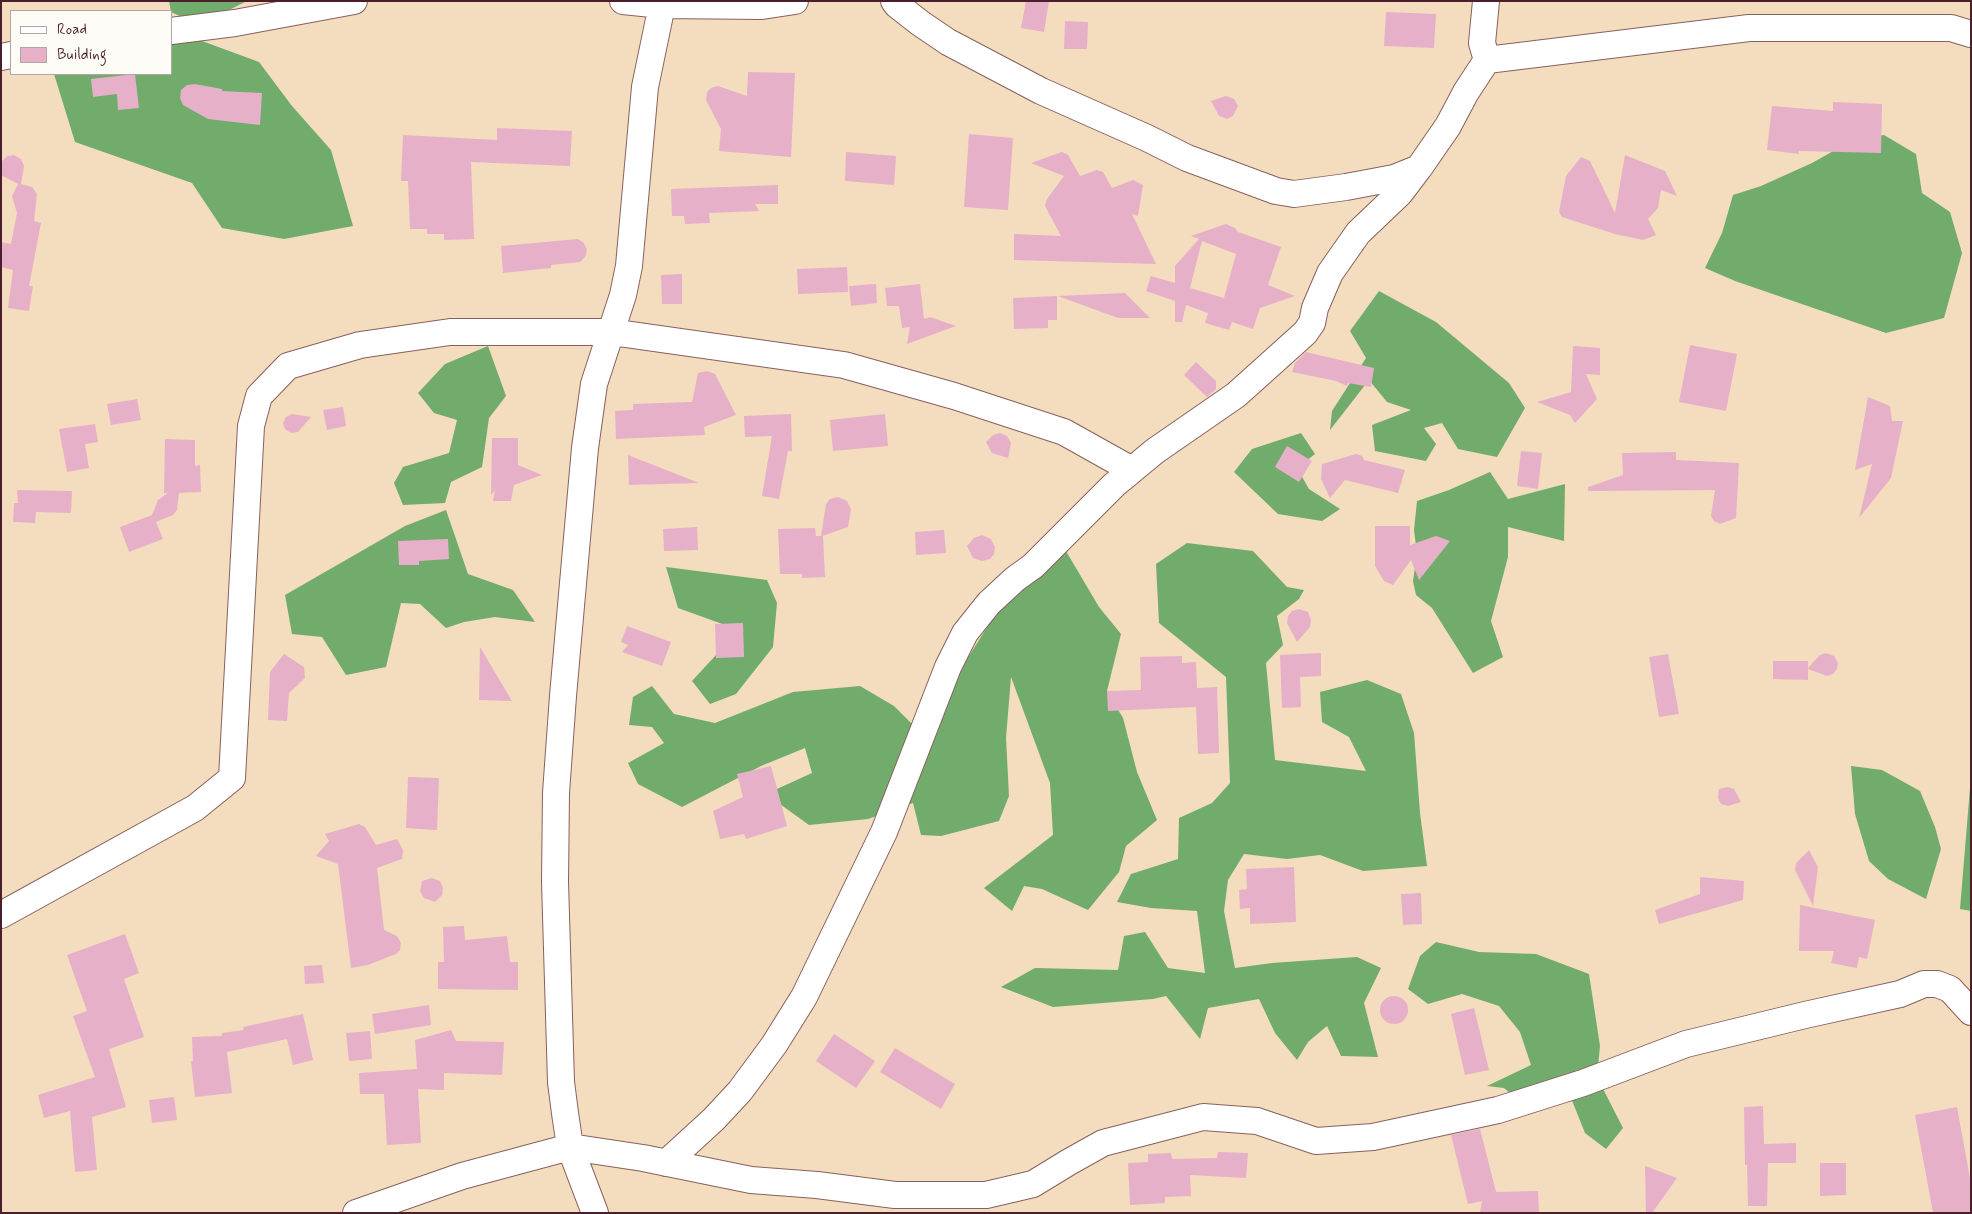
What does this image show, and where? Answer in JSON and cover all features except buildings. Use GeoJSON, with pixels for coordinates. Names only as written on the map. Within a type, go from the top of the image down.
{"type":"FeatureCollection","features":[{"type":"Feature","properties":{"kind":"street"},"geometry":{"type":"LineString","coordinates":[[172,31],[235,23],[354,1]]}},
{"type":"Feature","properties":{"kind":"street"},"geometry":{"type":"LineString","coordinates":[[623,1],[662,6],[762,6],[794,1]]}},
{"type":"Feature","properties":{"kind":"street"},"geometry":{"type":"LineString","coordinates":[[894,1],[920,23],[948,42],[1040,91],[1147,138],[1187,158],[1276,191],[1294,194],[1346,187],[1394,178],[1419,168]]}},
{"type":"Feature","properties":{"kind":"street"},"geometry":{"type":"LineString","coordinates":[[666,1163],[714,1119],[740,1090],[774,1045],[804,997],[884,832],[948,667],[964,633],[989,603],[1015,579],[1034,566],[1114,484],[1155,451],[1236,395],[1312,324],[1315,308],[1330,273],[1358,234],[1400,193],[1419,168],[1448,126],[1466,92],[1487,60],[1482,43],[1486,1]]}},
{"type":"Feature","properties":{"kind":"street"},"geometry":{"type":"LineString","coordinates":[[596,1213],[570,1148],[561,1082],[554,882],[556,793],[585,448],[594,384],[623,295],[630,266],[645,87],[652,44],[662,6]]}},
{"type":"Feature","properties":{"kind":"street"},"geometry":{"type":"LineString","coordinates":[[1487,60],[1749,28],[1951,28],[1971,34]]}},
{"type":"Feature","properties":{"kind":"street"},"geometry":{"type":"LineString","coordinates":[[1,914],[195,808],[232,778],[251,426],[259,396],[288,366],[360,345],[450,332],[611,332],[844,365],[954,396],[1064,432],[1132,470]]}},
{"type":"Feature","properties":{"kind":"street"},"geometry":{"type":"LineString","coordinates":[[356,1213],[462,1176],[570,1148],[666,1163],[751,1180],[817,1185],[895,1195],[986,1195],[1033,1184],[1103,1144],[1203,1117],[1257,1121],[1316,1141],[1373,1137],[1498,1110],[1583,1082],[1686,1044],[1900,994],[1924,984],[1937,984],[1950,990],[1971,1012]]}},
{"type":"Feature","properties":{"kind":"green space"},"geometry":{"type":"Polygon","coordinates":[[[169,1],[247,1],[199,25],[172,12],[169,1]]]}},
{"type":"Feature","properties":{"kind":"green space"},"geometry":{"type":"Polygon","coordinates":[[[183,34],[259,62],[292,106],[331,150],[353,226],[284,239],[222,228],[192,183],[75,142],[54,75],[172,75],[172,36],[183,34]]]}},
{"type":"Feature","properties":{"kind":"green space"},"geometry":{"type":"Polygon","coordinates":[[[1884,135],[1916,154],[1922,193],[1950,212],[1962,253],[1944,318],[1886,333],[1735,281],[1705,268],[1722,233],[1733,195],[1761,186],[1812,163],[1853,140],[1884,135]]]}},
{"type":"Feature","properties":{"kind":"green space"},"geometry":{"type":"Polygon","coordinates":[[[1379,291],[1436,322],[1509,383],[1525,408],[1497,457],[1458,449],[1442,423],[1424,428],[1436,444],[1426,461],[1375,451],[1372,425],[1411,410],[1387,402],[1369,380],[1330,430],[1332,411],[1366,358],[1350,331],[1379,291]]]}},
{"type":"Feature","properties":{"kind":"green space"},"geometry":{"type":"Polygon","coordinates":[[[488,346],[506,396],[489,418],[482,467],[451,482],[445,503],[403,505],[394,483],[403,467],[449,453],[457,420],[434,413],[418,393],[445,364],[488,346]]]}},
{"type":"Feature","properties":{"kind":"green space"},"geometry":{"type":"Polygon","coordinates":[[[1301,433],[1315,454],[1297,468],[1309,489],[1340,509],[1322,521],[1278,514],[1234,472],[1252,449],[1301,433]]]}},
{"type":"Feature","properties":{"kind":"green space"},"geometry":{"type":"Polygon","coordinates":[[[1490,472],[1508,499],[1565,484],[1564,541],[1508,527],[1508,557],[1491,621],[1503,657],[1473,673],[1432,608],[1416,595],[1413,581],[1417,554],[1414,530],[1417,501],[1449,490],[1490,472]]]}},
{"type":"Feature","properties":{"kind":"green space"},"geometry":{"type":"Polygon","coordinates":[[[446,510],[468,574],[513,590],[535,622],[495,617],[464,622],[446,628],[420,604],[401,603],[386,667],[346,675],[322,637],[292,634],[285,595],[405,526],[446,510]]]}},
{"type":"Feature","properties":{"kind":"green space"},"geometry":{"type":"Polygon","coordinates":[[[1187,543],[1253,551],[1287,587],[1304,590],[1299,599],[1277,616],[1283,645],[1266,663],[1275,760],[1366,771],[1349,737],[1322,722],[1320,692],[1367,680],[1401,694],[1414,733],[1420,813],[1427,866],[1363,871],[1320,855],[1287,859],[1244,854],[1228,880],[1224,911],[1235,968],[1272,963],[1357,957],[1381,968],[1364,1003],[1378,1057],[1341,1056],[1327,1026],[1308,1042],[1297,1060],[1275,1033],[1259,999],[1208,1008],[1200,1039],[1166,996],[1153,999],[1053,1007],[1001,987],[1035,968],[1118,970],[1124,936],[1145,932],[1168,968],[1205,973],[1197,911],[1151,908],[1117,902],[1131,874],[1178,859],[1179,818],[1212,803],[1230,783],[1226,677],[1159,623],[1156,564],[1187,543]]]}},
{"type":"Feature","properties":{"kind":"green space"},"geometry":{"type":"Polygon","coordinates":[[[1063,546],[1099,607],[1121,634],[1107,691],[1123,718],[1137,772],[1157,820],[1126,846],[1119,872],[1088,910],[1042,889],[1024,886],[1012,911],[984,888],[1053,835],[1050,783],[1011,677],[1006,738],[1009,796],[999,821],[941,836],[921,835],[913,803],[868,819],[809,825],[766,794],[812,773],[805,748],[761,766],[682,807],[638,784],[628,763],[664,743],[652,727],[629,725],[633,697],[652,686],[674,714],[715,723],[793,692],[860,686],[894,706],[930,742],[964,664],[1008,594],[1063,546]]]}},
{"type":"Feature","properties":{"kind":"green space"},"geometry":{"type":"Polygon","coordinates":[[[666,567],[767,580],[777,603],[773,647],[736,694],[710,704],[692,681],[739,630],[678,608],[666,567]]]}},
{"type":"Feature","properties":{"kind":"green space"},"geometry":{"type":"Polygon","coordinates":[[[1851,766],[1882,770],[1920,791],[1935,827],[1941,849],[1926,899],[1888,879],[1869,861],[1855,814],[1851,766]]]}},
{"type":"Feature","properties":{"kind":"green space"},"geometry":{"type":"Polygon","coordinates":[[[1971,788],[1971,911],[1960,909],[1971,788]]]}},
{"type":"Feature","properties":{"kind":"green space"},"geometry":{"type":"Polygon","coordinates":[[[1436,942],[1479,952],[1536,954],[1589,974],[1600,1046],[1597,1077],[1623,1128],[1606,1149],[1585,1133],[1571,1098],[1527,1107],[1504,1088],[1487,1086],[1531,1065],[1520,1032],[1499,1006],[1462,994],[1428,1004],[1408,989],[1420,956],[1436,942]]]}}]}
